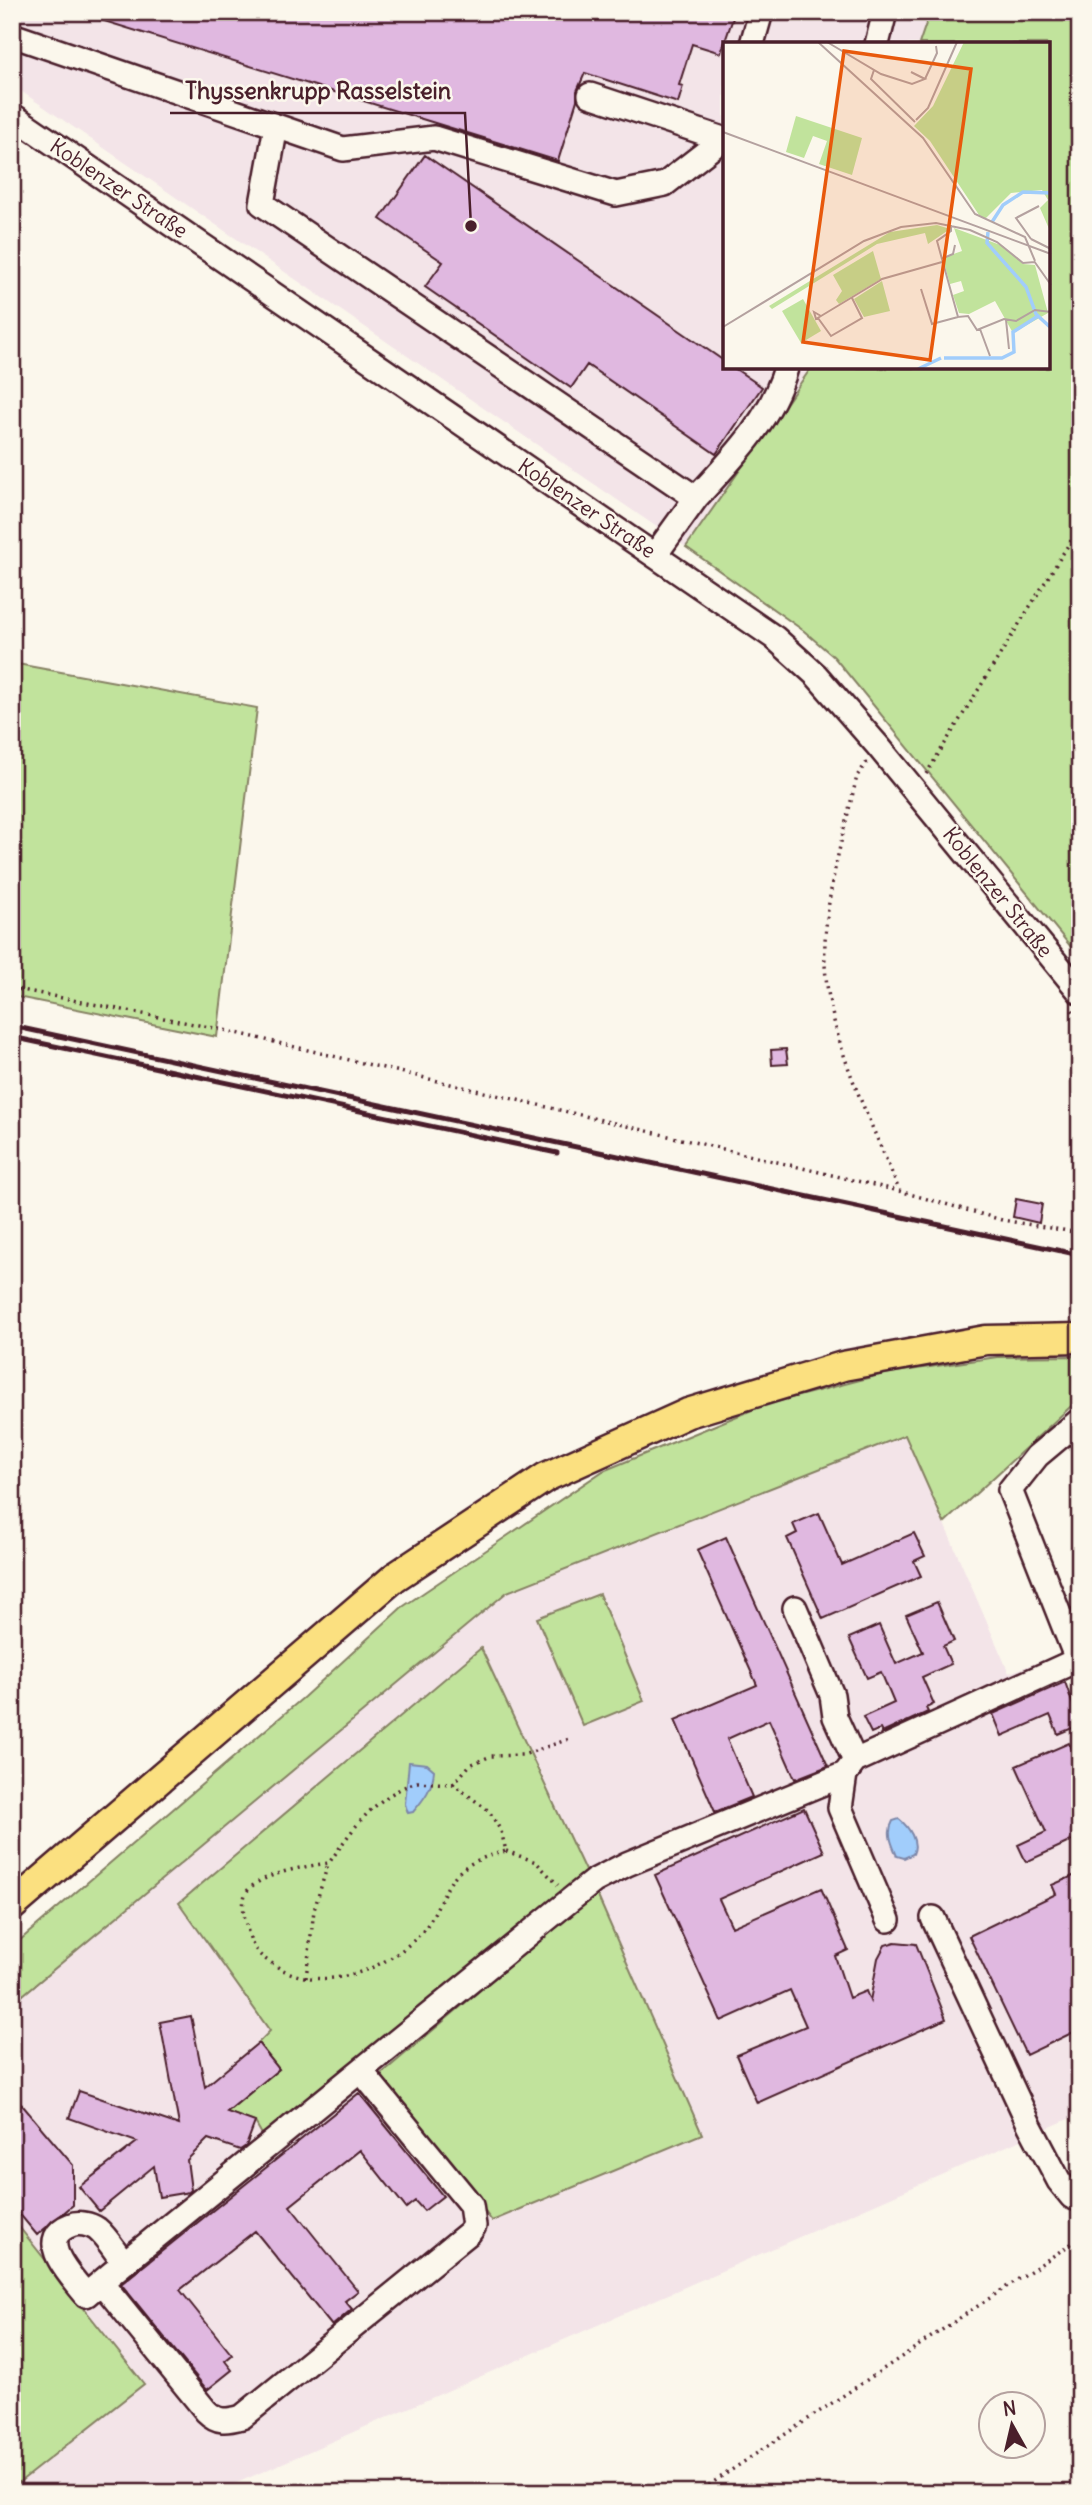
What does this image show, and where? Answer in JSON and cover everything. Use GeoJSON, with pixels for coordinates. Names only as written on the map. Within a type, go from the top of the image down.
{"type":"FeatureCollection","features":[{"type":"Feature","properties":{"kind":"main road"},"geometry":{"type":"LineString","coordinates":[[12,1906],[395,1577],[547,1477],[688,1413],[843,1366],[986,1340],[1080,1338]]}},
{"type":"Feature","properties":{"kind":"street"},"geometry":{"type":"LineString","coordinates":[[753,42],[761,12]]}},
{"type":"Feature","properties":{"kind":"street"},"geometry":{"type":"LineString","coordinates":[[878,42],[885,12]]}},
{"type":"Feature","properties":{"kind":"street"},"geometry":{"type":"LineString","coordinates":[[12,35],[343,149],[434,138],[616,194],[665,184],[723,138]]}},
{"type":"Feature","properties":{"kind":"street"},"geometry":{"type":"LineString","coordinates":[[590,95],[723,137]]}},
{"type":"Feature","properties":{"kind":"street","name":"Koblenzer Straße"},"geometry":{"type":"LineString","coordinates":[[12,115],[775,638],[816,675],[915,791],[1076,1001]]}},
{"type":"Feature","properties":{"kind":"street"},"geometry":{"type":"LineString","coordinates":[[276,126],[262,204],[696,498]]}},
{"type":"Feature","properties":{"kind":"street"},"geometry":{"type":"LineString","coordinates":[[655,555],[696,498],[747,442],[770,407],[786,369]]}},
{"type":"Feature","properties":{"kind":"street"},"geometry":{"type":"LineString","coordinates":[[124,2263],[97,2229],[77,2223],[64,2227],[57,2235],[54,2245],[57,2259],[86,2295],[594,1881],[1078,1664],[1073,1632],[1010,1490],[1037,1456],[1080,1420]]}},
{"type":"Feature","properties":{"kind":"street"},"geometry":{"type":"LineString","coordinates":[[794,1608],[832,1695],[835,1717],[850,1767],[840,1808],[888,1920]]}},
{"type":"Feature","properties":{"kind":"street"},"geometry":{"type":"LineString","coordinates":[[933,1918],[1030,2126],[1059,2181],[1072,2197],[1080,2200]]}},
{"type":"Feature","properties":{"kind":"street"},"geometry":{"type":"LineString","coordinates":[[102,2282],[206,2411],[215,2420],[228,2421],[242,2417],[469,2233],[474,2226],[471,2205],[361,2071]]}},
{"type":"Feature","properties":{"kind":"path"},"geometry":{"type":"LineString","coordinates":[[915,791],[1080,526]]}},
{"type":"Feature","properties":{"kind":"path"},"geometry":{"type":"LineString","coordinates":[[859,751],[876,771]]}},
{"type":"Feature","properties":{"kind":"path"},"geometry":{"type":"LineString","coordinates":[[868,761],[857,776],[830,890],[826,976],[841,1047],[899,1191]]}},
{"type":"Feature","properties":{"kind":"path"},"geometry":{"type":"LineString","coordinates":[[12,988],[224,1030],[899,1191],[1002,1220],[1080,1233]]}},
{"type":"Feature","properties":{"kind":"path"},"geometry":{"type":"LineString","coordinates":[[1076,1001],[1080,1020]]}},
{"type":"Feature","properties":{"kind":"path"},"geometry":{"type":"LineString","coordinates":[[453,1784],[470,1765],[491,1756],[523,1755],[572,1738]]}},
{"type":"Feature","properties":{"kind":"path"},"geometry":{"type":"LineString","coordinates":[[306,1978],[314,1910],[328,1863],[358,1823],[397,1789],[417,1782],[453,1784],[489,1811],[500,1831],[506,1851]]}},
{"type":"Feature","properties":{"kind":"path"},"geometry":{"type":"LineString","coordinates":[[328,1863],[302,1867],[264,1880],[248,1889],[245,1896],[246,1924],[259,1954],[286,1973],[306,1978],[351,1975],[399,1954],[434,1916],[457,1875],[478,1858],[506,1851],[536,1862],[550,1873],[569,1901]]}},
{"type":"Feature","properties":{"kind":"path"},"geometry":{"type":"LineString","coordinates":[[697,2493],[1080,2238]]}},
{"type":"Feature","properties":{"kind":"shaded area"},"geometry":{"type":"Polygon","coordinates":[[[12,12],[930,12],[920,42],[723,42],[723,369],[810,369],[686,547],[12,85],[12,12]]]}},
{"type":"Feature","properties":{"kind":"shaded area"},"geometry":{"type":"Polygon","coordinates":[[[905,1434],[1009,1673],[1044,1660],[1055,1685],[1065,1682],[1080,1715],[1080,2114],[214,2493],[12,2493],[12,2004],[507,1592],[905,1434]]]}},
{"type":"Feature","properties":{"kind":"green space"},"geometry":{"type":"Polygon","coordinates":[[[930,12],[1080,12],[1080,958],[834,657],[804,631],[686,547],[810,369],[1050,369],[1050,42],[920,42],[930,12]]]}},
{"type":"Feature","properties":{"kind":"green space"},"geometry":{"type":"Polygon","coordinates":[[[12,663],[257,708],[217,1037],[12,996],[12,663]]]}},
{"type":"Feature","properties":{"kind":"green space"},"geometry":{"type":"Polygon","coordinates":[[[1080,1356],[1080,1398],[944,1523],[905,1435],[507,1592],[12,2004],[12,1947],[304,1697],[401,1608],[603,1471],[764,1405],[883,1374],[997,1357],[1080,1356]]]}},
{"type":"Feature","properties":{"kind":"green space"},"geometry":{"type":"Polygon","coordinates":[[[599,1594],[644,1701],[583,1726],[537,1618],[599,1594]]]}},
{"type":"Feature","properties":{"kind":"green space"},"geometry":{"type":"Polygon","coordinates":[[[481,1648],[588,1877],[264,2138],[255,2122],[227,2112],[279,2069],[258,2043],[270,2031],[179,1903],[481,1648]]]}},
{"type":"Feature","properties":{"kind":"green space"},"geometry":{"type":"Polygon","coordinates":[[[596,1892],[702,2134],[492,2221],[380,2075],[596,1892]]]}},
{"type":"Feature","properties":{"kind":"green space"},"geometry":{"type":"Polygon","coordinates":[[[12,2218],[144,2384],[12,2488],[12,2218]]]}},
{"type":"Feature","properties":{"kind":"water"},"geometry":{"type":"Polygon","coordinates":[[[409,1762],[427,1764],[434,1770],[427,1793],[413,1812],[408,1813],[405,1804],[409,1762]]]}},
{"type":"Feature","properties":{"kind":"water"},"geometry":{"type":"Polygon","coordinates":[[[899,1819],[909,1830],[915,1845],[913,1854],[904,1858],[897,1856],[890,1834],[893,1821],[899,1819]]]}},
{"type":"Feature","properties":{"kind":"building"},"geometry":{"type":"Polygon","coordinates":[[[88,12],[735,12],[721,53],[692,44],[679,85],[683,86],[678,103],[585,73],[577,91],[577,100],[558,161],[88,16],[88,12]]]}},
{"type":"Feature","properties":{"kind":"building"},"geometry":{"type":"Polygon","coordinates":[[[425,155],[723,360],[723,369],[735,369],[762,387],[716,454],[587,365],[571,388],[425,287],[443,262],[380,219],[425,155]]]}},
{"type":"Feature","properties":{"kind":"building"},"geometry":{"type":"Polygon","coordinates":[[[786,1049],[788,1064],[772,1065],[771,1050],[786,1049]]]}},
{"type":"Feature","properties":{"kind":"building"},"geometry":{"type":"Polygon","coordinates":[[[1016,1199],[1042,1204],[1039,1223],[1013,1217],[1016,1199]]]}},
{"type":"Feature","properties":{"kind":"building"},"geometry":{"type":"Polygon","coordinates":[[[819,1513],[842,1565],[914,1533],[925,1556],[914,1561],[921,1576],[823,1619],[787,1538],[797,1533],[793,1524],[819,1513]]]}},
{"type":"Feature","properties":{"kind":"building"},"geometry":{"type":"Polygon","coordinates":[[[726,1537],[828,1766],[795,1779],[769,1720],[727,1739],[752,1797],[715,1812],[675,1720],[757,1685],[697,1550],[726,1537]]]}},
{"type":"Feature","properties":{"kind":"building"},"geometry":{"type":"Polygon","coordinates":[[[937,1602],[954,1641],[943,1646],[951,1664],[922,1677],[934,1704],[926,1708],[928,1712],[882,1733],[880,1729],[871,1733],[863,1717],[894,1703],[881,1672],[867,1678],[849,1638],[879,1625],[896,1664],[923,1652],[906,1615],[937,1602]]]}},
{"type":"Feature","properties":{"kind":"building"},"geometry":{"type":"Polygon","coordinates":[[[1065,1682],[1080,1725],[1058,1734],[1050,1715],[1002,1736],[993,1714],[1065,1682]]]}},
{"type":"Feature","properties":{"kind":"building"},"geometry":{"type":"Polygon","coordinates":[[[1069,1743],[1080,1766],[1080,1837],[1026,1862],[1018,1845],[1046,1832],[1016,1766],[1069,1743]]]}},
{"type":"Feature","properties":{"kind":"building"},"geometry":{"type":"Polygon","coordinates":[[[804,1808],[824,1852],[719,1899],[732,1927],[821,1888],[848,1950],[835,1956],[849,1998],[866,1991],[870,2001],[878,1958],[885,1945],[895,1942],[916,1944],[946,2019],[757,2103],[736,2055],[806,2026],[790,1990],[721,2021],[655,1875],[804,1808]]]}},
{"type":"Feature","properties":{"kind":"building"},"geometry":{"type":"Polygon","coordinates":[[[1080,1873],[1080,2029],[1026,2055],[969,1936],[1056,1894],[1052,1885],[1080,1873]]]}},
{"type":"Feature","properties":{"kind":"building"},"geometry":{"type":"Polygon","coordinates":[[[191,2016],[205,2087],[258,2043],[279,2069],[227,2112],[255,2122],[246,2146],[240,2150],[208,2139],[187,2160],[191,2190],[189,2192],[159,2197],[154,2166],[99,2211],[79,2187],[137,2142],[69,2118],[79,2091],[179,2125],[160,2022],[191,2016]]]}},
{"type":"Feature","properties":{"kind":"building"},"geometry":{"type":"Polygon","coordinates":[[[12,2093],[73,2165],[73,2205],[37,2235],[12,2205],[12,2093]]]}},
{"type":"Feature","properties":{"kind":"building"},"geometry":{"type":"Polygon","coordinates":[[[359,2093],[443,2196],[424,2211],[415,2201],[406,2208],[360,2150],[290,2206],[358,2291],[345,2301],[352,2309],[332,2326],[255,2231],[180,2290],[232,2355],[225,2361],[232,2370],[207,2390],[121,2284],[359,2093]]]}},
{"type":"Feature","properties":{"kind":"railway"},"geometry":{"type":"LineString","coordinates":[[12,1026],[1080,1255]]}},
{"type":"Feature","properties":{"kind":"railway"},"geometry":{"type":"LineString","coordinates":[[12,1037],[557,1153]]}},
{"type":"Feature","properties":{"kind":"place","name":"Thyssenkrupp Rasselstein"},"geometry":{"type":"Point","coordinates":[471,226]}}]}
